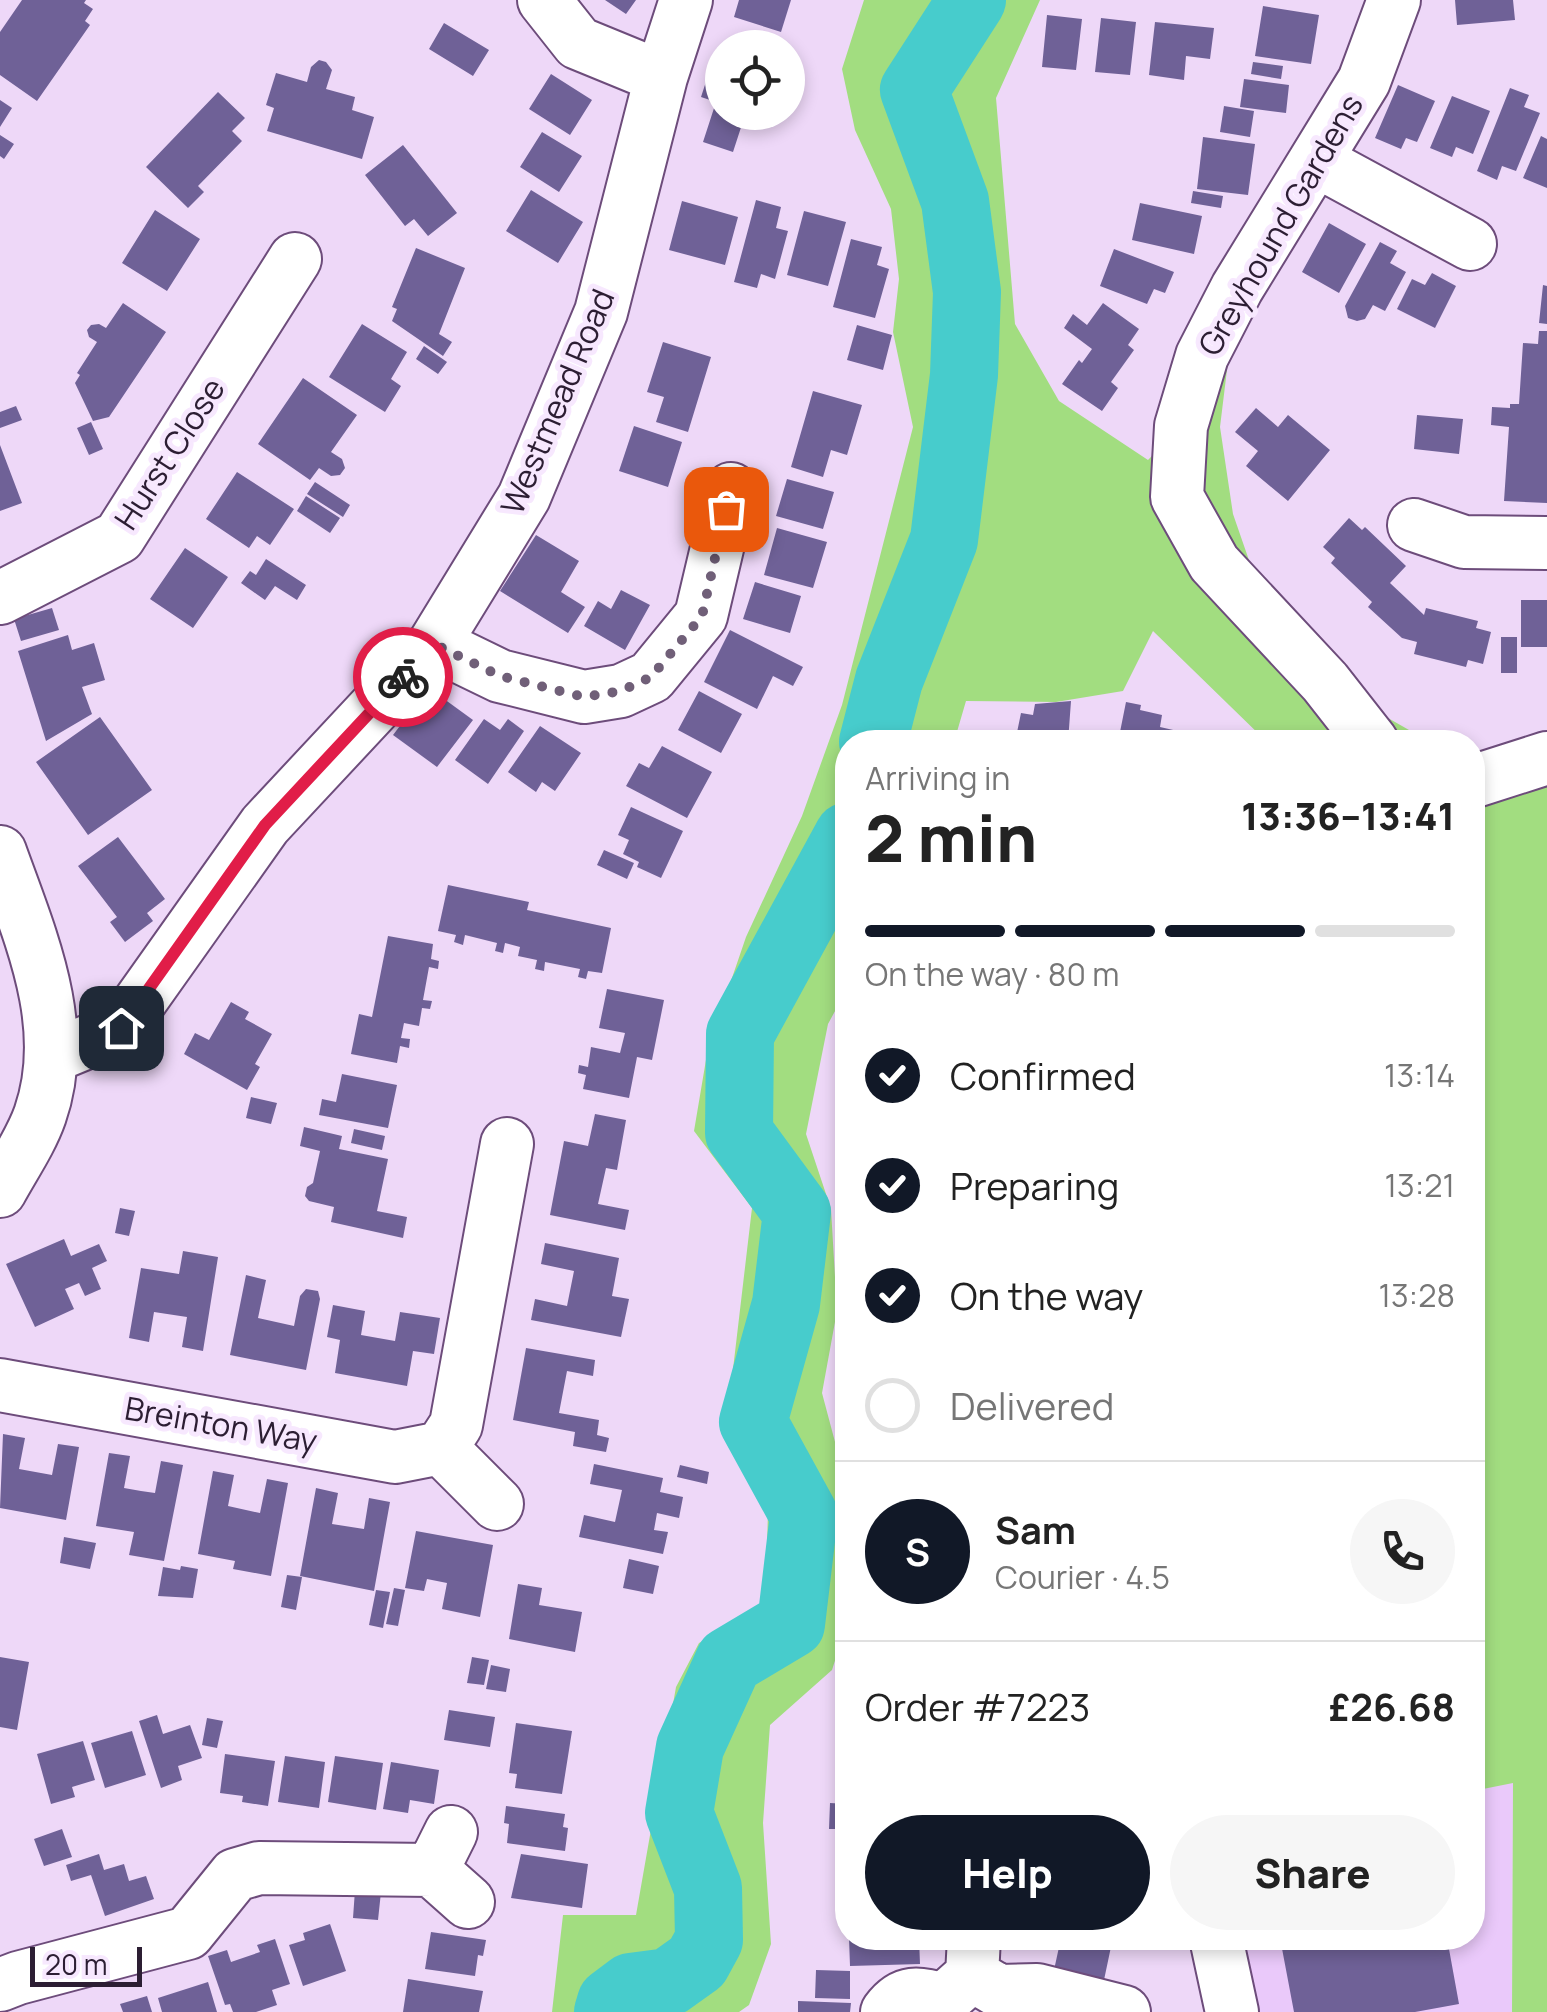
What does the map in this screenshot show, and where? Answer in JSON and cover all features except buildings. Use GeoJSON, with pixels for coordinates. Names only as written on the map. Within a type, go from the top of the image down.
{"type":"FeatureCollection","features":[{"type":"Feature","properties":{"kind":"street"},"geometry":{"type":"LineString","coordinates":[[544,0],[578,43],[661,78]]}},
{"type":"Feature","properties":{"kind":"street","name":"Westmead Road"},"geometry":{"type":"LineString","coordinates":[[53,1056],[121,1028],[265,825],[434,644],[524,498],[601,312],[661,78],[686,0]]}},
{"type":"Feature","properties":{"kind":"street","name":"Greyhound Gardens"},"geometry":{"type":"LineString","coordinates":[[1362,730],[1324,682],[1214,563],[1177,497],[1180,426],[1202,356],[1236,288],[1364,81],[1394,0]]}},
{"type":"Feature","properties":{"kind":"street"},"geometry":{"type":"LineString","coordinates":[[1317,161],[1470,244]]}},
{"type":"Feature","properties":{"kind":"street","name":"Hurst Close"},"geometry":{"type":"LineString","coordinates":[[0,598],[119,537],[295,259]]}},
{"type":"Feature","properties":{"kind":"street"},"geometry":{"type":"LineString","coordinates":[[434,644],[500,676],[584,697],[621,691],[651,677],[702,616],[713,513]]}},
{"type":"Feature","properties":{"kind":"street"},"geometry":{"type":"LineString","coordinates":[[1414,526],[1461,559],[1547,543]]}},
{"type":"Feature","properties":{"kind":"street"},"geometry":{"type":"LineString","coordinates":[[1485,778],[1547,758]]}},
{"type":"Feature","properties":{"kind":"street"},"geometry":{"type":"LineString","coordinates":[[0,852],[43,973],[53,1056],[40,1116],[0,1191]]}},
{"type":"Feature","properties":{"kind":"street"},"geometry":{"type":"LineString","coordinates":[[497,1504],[442,1448],[456,1425],[477,1197],[507,1144]]}},
{"type":"Feature","properties":{"kind":"street","name":"Breinton Way"},"geometry":{"type":"LineString","coordinates":[[0,1385],[395,1456],[442,1448]]}},
{"type":"Feature","properties":{"kind":"street"},"geometry":{"type":"LineString","coordinates":[[0,1986],[188,1933],[235,1875],[259,1868],[450,1868]]}},
{"type":"Feature","properties":{"kind":"street"},"geometry":{"type":"LineString","coordinates":[[1219,1950],[1232,2012]]}},
{"type":"Feature","properties":{"kind":"street"},"geometry":{"type":"LineString","coordinates":[[886,2012],[900,1996],[972,1976],[1124,2012]]}},
{"type":"Feature","properties":{"kind":"shaded area"},"geometry":{"type":"Polygon","coordinates":[[[1513,1782],[1512,2012],[1232,2012],[1219,1950],[1485,1950],[1485,1788],[1513,1782]]]}},
{"type":"Feature","properties":{"kind":"green space"},"geometry":{"type":"Polygon","coordinates":[[[864,0],[1040,0],[996,98],[1015,324],[1059,401],[1148,460],[1181,426],[1237,288],[1220,427],[1233,514],[1270,621],[1325,682],[1409,730],[1255,730],[1153,631],[1123,691],[1056,702],[966,701],[958,730],[835,730],[835,1011],[828,1024],[806,1134],[831,1209],[835,1277],[835,1322],[822,1393],[835,1442],[835,1661],[832,1670],[770,1725],[763,1823],[771,1944],[749,2005],[739,2012],[552,2012],[563,1915],[636,1915],[676,1687],[699,1643],[765,1611],[768,1512],[725,1437],[752,1208],[694,1131],[708,1048],[746,937],[802,816],[842,705],[913,427],[893,332],[899,279],[891,209],[855,130],[842,69],[864,0]]]}},
{"type":"Feature","properties":{"kind":"green space"},"geometry":{"type":"Polygon","coordinates":[[[1547,758],[1547,2012],[1512,2012],[1513,1783],[1485,1789],[1485,765],[1547,758]]]}},
{"type":"Feature","properties":{"kind":"waterway"},"geometry":{"type":"LineString","coordinates":[[876,730],[889,680],[944,540],[964,375],[967,292],[955,201],[914,90],[972,0]]}},
{"type":"Feature","properties":{"kind":"waterway"},"geometry":{"type":"LineString","coordinates":[[608,2012],[611,2002],[631,1987],[669,1982],[697,1962],[709,1940],[708,1888],[679,1813],[690,1747],[729,1661],[791,1624],[804,1515],[753,1422],[786,1304],[797,1212],[739,1133],[740,1034],[835,860]]}},
{"type":"Feature","properties":{"kind":"way so far"},"geometry":{"type":"LineString","coordinates":[[403,677],[434,644],[500,676],[584,697],[621,691],[651,677],[702,616],[726,509]]}},
{"type":"Feature","properties":{"kind":"route"},"geometry":{"type":"LineString","coordinates":[[121,1028],[265,825],[403,677]]}}]}
